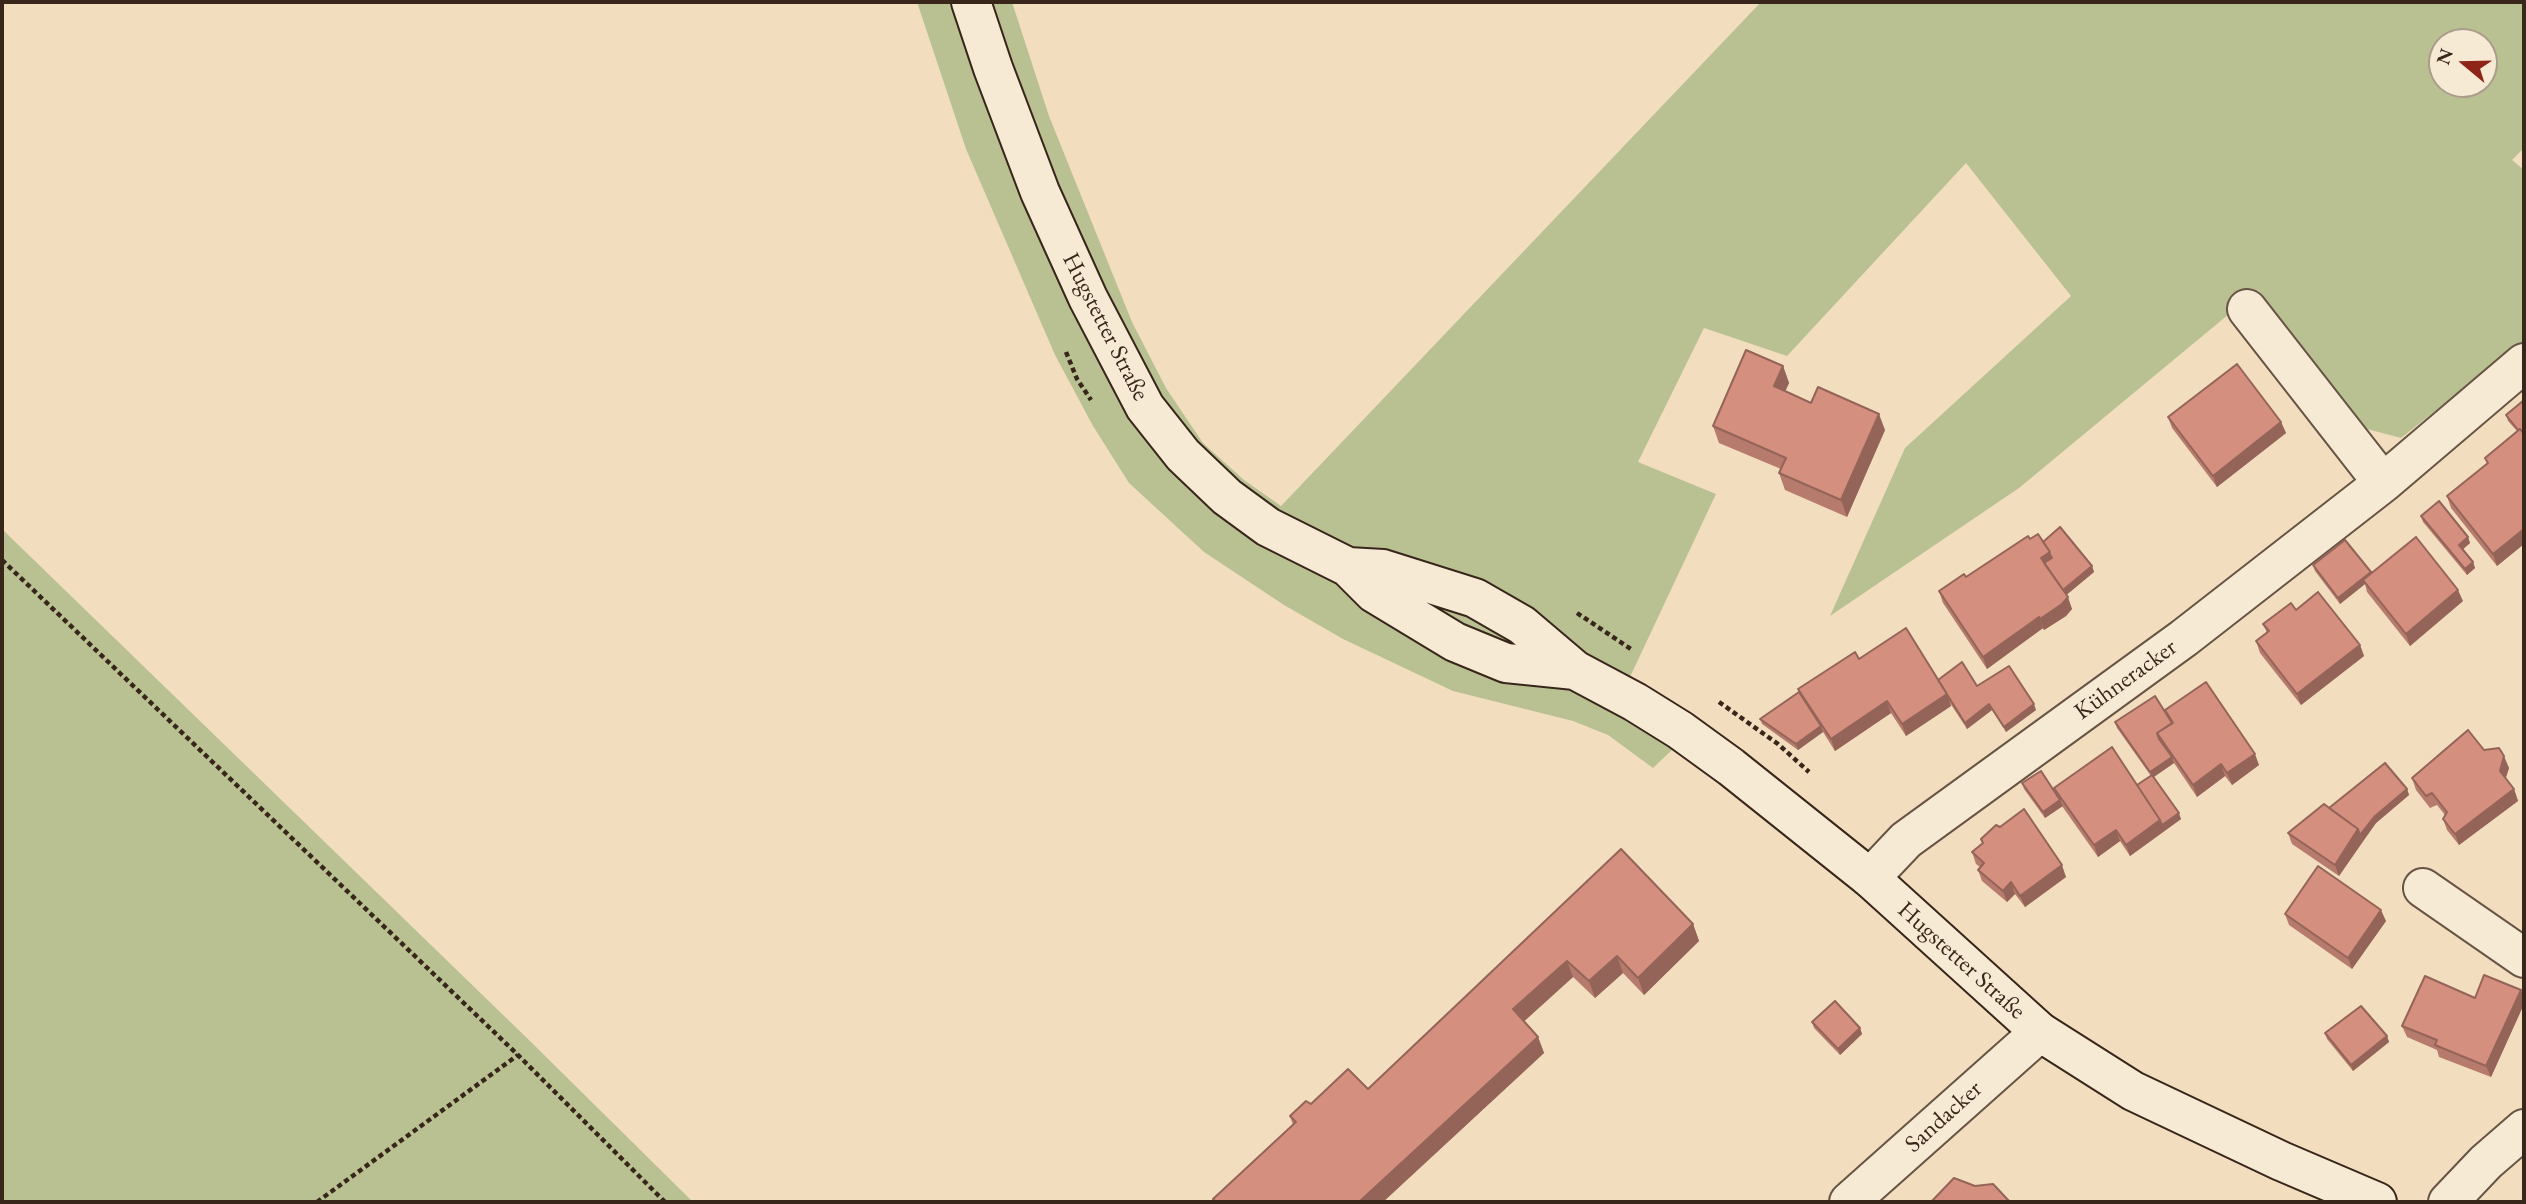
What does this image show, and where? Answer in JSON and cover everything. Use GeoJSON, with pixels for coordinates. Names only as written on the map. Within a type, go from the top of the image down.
{"type":"FeatureCollection","features":[{"type":"Feature","properties":{"kind":"street","name":"Hugstetter Straße"},"geometry":{"type":"LineString","coordinates":[[971,2],[1040,192],[1087,298],[1145,407],[1183,455],[1227,497],[1268,527],[1348,567],[1374,593],[1455,642],[1506,663],[1576,670],[1635,702],[1680,730],[1870,878],[2040,1032],[2133,1091],[2281,1161],[2377,1202]]}},
{"type":"Feature","properties":{"kind":"street"},"geometry":{"type":"LineString","coordinates":[[2247,309],[2384,483]]}},
{"type":"Feature","properties":{"kind":"street","name":"Kühneracker"},"geometry":{"type":"LineString","coordinates":[[1870,878],[1906,840],[2184,638],[2384,483],[2524,363]]}},
{"type":"Feature","properties":{"kind":"street"},"geometry":{"type":"LineString","coordinates":[[2423,888],[2524,958]]}},
{"type":"Feature","properties":{"kind":"street","name":"Sandacker"},"geometry":{"type":"LineString","coordinates":[[1849,1202],[2040,1032]]}},
{"type":"Feature","properties":{"kind":"street"},"geometry":{"type":"LineString","coordinates":[[2448,1202],[2486,1162],[2524,1129]]}},
{"type":"Feature","properties":{"kind":"path"},"geometry":{"type":"LineString","coordinates":[[2,560],[518,1055],[665,1202]]}},
{"type":"Feature","properties":{"kind":"path"},"geometry":{"type":"LineString","coordinates":[[317,1202],[518,1055]]}},
{"type":"Feature","properties":{"kind":"green space"},"geometry":{"type":"Polygon","coordinates":[[[917,2],[1012,2],[1049,116],[1132,322],[1166,388],[1203,443],[1244,480],[1281,506],[1761,2],[2524,2],[2524,148],[2512,160],[2524,170],[2524,341],[2401,438],[2367,429],[2258,290],[2019,488],[1830,616],[1905,448],[2071,296],[1966,163],[1787,356],[1704,328],[1638,462],[1716,494],[1614,711],[1673,749],[1653,768],[1608,735],[1573,721],[1453,691],[1343,639],[1284,605],[1204,552],[1129,483],[1093,426],[1055,355],[966,149],[917,2]]]}},
{"type":"Feature","properties":{"kind":"green space"},"geometry":{"type":"Polygon","coordinates":[[[2,529],[531,1042],[693,1202],[2,1202],[2,529]]]}},
{"type":"Feature","properties":{"kind":"building"},"geometry":{"type":"Polygon","coordinates":[[[1746,350],[1783,366],[1774,386],[1811,403],[1818,387],[1879,414],[1841,500],[1779,473],[1786,458],[1713,426],[1746,350]]]}},
{"type":"Feature","properties":{"kind":"building"},"geometry":{"type":"Polygon","coordinates":[[[2237,364],[2281,422],[2213,476],[2168,417],[2237,364]]]}},
{"type":"Feature","properties":{"kind":"building"},"geometry":{"type":"Polygon","coordinates":[[[2524,400],[2524,434],[2506,415],[2524,400]]]}},
{"type":"Feature","properties":{"kind":"building"},"geometry":{"type":"Polygon","coordinates":[[[2520,429],[2524,434],[2524,529],[2493,554],[2447,496],[2488,463],[2485,458],[2520,429]]]}},
{"type":"Feature","properties":{"kind":"building"},"geometry":{"type":"Polygon","coordinates":[[[2439,501],[2468,537],[2459,545],[2473,562],[2465,569],[2421,516],[2439,501]]]}},
{"type":"Feature","properties":{"kind":"building"},"geometry":{"type":"Polygon","coordinates":[[[2060,527],[2092,566],[2063,590],[2044,563],[2052,558],[2043,542],[2060,527]]]}},
{"type":"Feature","properties":{"kind":"building"},"geometry":{"type":"Polygon","coordinates":[[[2038,534],[2050,552],[2041,558],[2068,597],[2062,604],[1983,657],[1939,591],[1964,574],[1966,577],[2028,536],[2030,539],[2038,534]]]}},
{"type":"Feature","properties":{"kind":"building"},"geometry":{"type":"Polygon","coordinates":[[[2416,537],[2458,590],[2406,634],[2363,580],[2416,537]]]}},
{"type":"Feature","properties":{"kind":"building"},"geometry":{"type":"Polygon","coordinates":[[[2345,540],[2371,572],[2338,598],[2313,565],[2345,540]]]}},
{"type":"Feature","properties":{"kind":"building"},"geometry":{"type":"Polygon","coordinates":[[[2318,592],[2360,645],[2297,694],[2256,641],[2269,631],[2263,624],[2291,603],[2296,610],[2318,592]]]}},
{"type":"Feature","properties":{"kind":"building"},"geometry":{"type":"Polygon","coordinates":[[[1906,628],[1947,694],[1902,724],[1887,701],[1831,739],[1798,689],[1855,652],[1859,659],[1906,628]]]}},
{"type":"Feature","properties":{"kind":"building"},"geometry":{"type":"Polygon","coordinates":[[[1962,662],[1977,686],[2009,666],[2034,704],[2004,727],[1989,704],[1965,723],[1938,680],[1962,662]]]}},
{"type":"Feature","properties":{"kind":"building"},"geometry":{"type":"Polygon","coordinates":[[[2206,682],[2255,754],[2227,773],[2221,764],[2193,785],[2157,733],[2173,723],[2165,710],[2206,682]]]}},
{"type":"Feature","properties":{"kind":"building"},"geometry":{"type":"Polygon","coordinates":[[[1799,692],[1821,726],[1796,744],[1760,719],[1799,692]]]}},
{"type":"Feature","properties":{"kind":"building"},"geometry":{"type":"Polygon","coordinates":[[[2155,696],[2172,723],[2157,733],[2172,757],[2150,772],[2115,722],[2155,696]]]}},
{"type":"Feature","properties":{"kind":"building"},"geometry":{"type":"Polygon","coordinates":[[[2468,730],[2484,750],[2499,748],[2504,756],[2500,771],[2514,789],[2455,834],[2443,819],[2447,812],[2432,793],[2426,796],[2412,778],[2468,730]]]}},
{"type":"Feature","properties":{"kind":"building"},"geometry":{"type":"Polygon","coordinates":[[[2112,747],[2160,820],[2126,845],[2116,830],[2094,845],[2054,788],[2112,747]]]}},
{"type":"Feature","properties":{"kind":"building"},"geometry":{"type":"Polygon","coordinates":[[[2385,763],[2407,789],[2374,817],[2360,835],[2358,829],[2329,808],[2385,763]]]}},
{"type":"Feature","properties":{"kind":"building"},"geometry":{"type":"Polygon","coordinates":[[[2041,771],[2060,800],[2043,812],[2022,783],[2041,771]]]}},
{"type":"Feature","properties":{"kind":"building"},"geometry":{"type":"Polygon","coordinates":[[[2152,775],[2179,813],[2162,825],[2137,785],[2152,775]]]}},
{"type":"Feature","properties":{"kind":"building"},"geometry":{"type":"Polygon","coordinates":[[[2324,804],[2358,829],[2335,865],[2288,833],[2324,804]]]}},
{"type":"Feature","properties":{"kind":"building"},"geometry":{"type":"Polygon","coordinates":[[[2024,809],[2062,865],[2020,896],[2011,882],[2003,891],[1978,870],[1984,863],[1972,852],[1983,843],[1981,839],[1996,825],[2000,827],[2024,809]]]}},
{"type":"Feature","properties":{"kind":"building"},"geometry":{"type":"Polygon","coordinates":[[[1621,849],[1693,924],[1638,978],[1617,956],[1589,981],[1567,961],[1513,1009],[1538,1037],[1359,1202],[1216,1202],[1213,1199],[1296,1122],[1290,1116],[1306,1101],[1311,1104],[1348,1069],[1368,1089],[1621,849]]]}},
{"type":"Feature","properties":{"kind":"building"},"geometry":{"type":"Polygon","coordinates":[[[2318,866],[2381,910],[2348,958],[2285,914],[2318,866]]]}},
{"type":"Feature","properties":{"kind":"building"},"geometry":{"type":"Polygon","coordinates":[[[2484,975],[2521,990],[2486,1066],[2435,1045],[2437,1040],[2402,1026],[2425,976],[2475,998],[2484,975]]]}},
{"type":"Feature","properties":{"kind":"building"},"geometry":{"type":"Polygon","coordinates":[[[1835,1001],[1860,1028],[1838,1049],[1812,1022],[1835,1001]]]}},
{"type":"Feature","properties":{"kind":"building"},"geometry":{"type":"Polygon","coordinates":[[[2361,1006],[2387,1036],[2351,1065],[2325,1033],[2361,1006]]]}},
{"type":"Feature","properties":{"kind":"building"},"geometry":{"type":"Polygon","coordinates":[[[1954,1178],[1975,1186],[1993,1184],[2010,1202],[1931,1202],[1954,1178]]]}}]}
